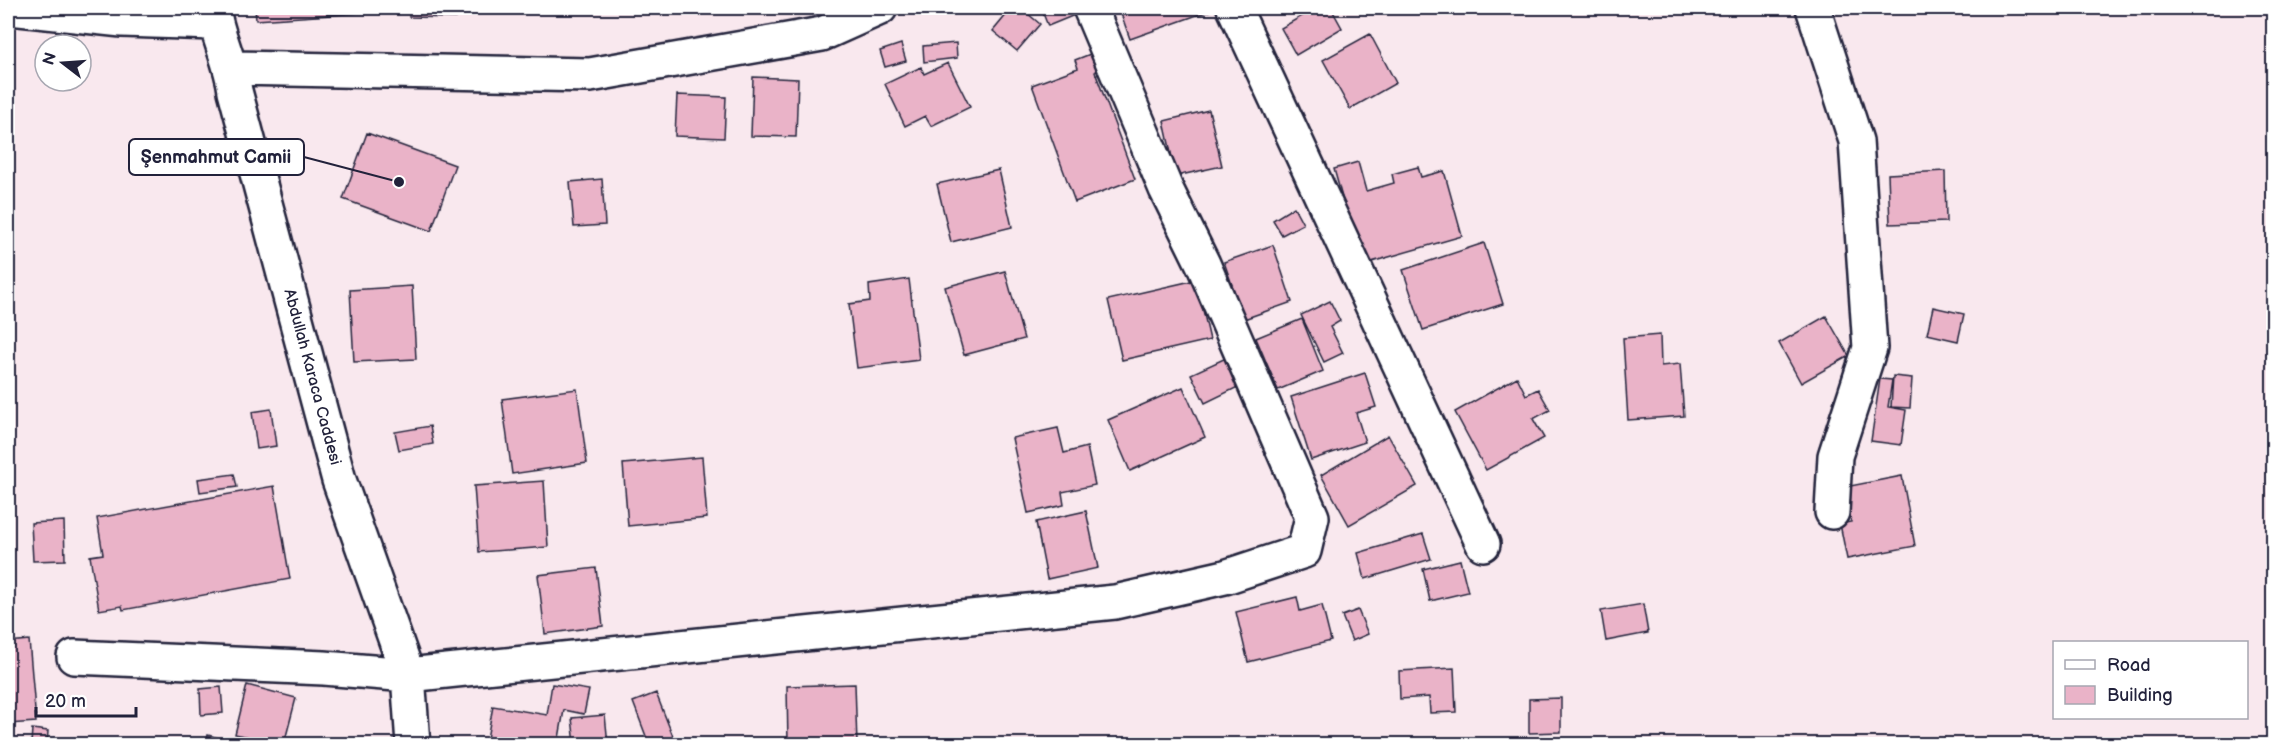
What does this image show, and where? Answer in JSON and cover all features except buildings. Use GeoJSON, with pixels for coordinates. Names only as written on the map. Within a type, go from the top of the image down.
{"type":"FeatureCollection","features":[{"type":"Feature","properties":{"kind":"street"},"geometry":{"type":"LineString","coordinates":[[10,8],[122,20],[214,15]]}},
{"type":"Feature","properties":{"kind":"street"},"geometry":{"type":"LineString","coordinates":[[232,69],[590,75],[822,34],[880,8]]}},
{"type":"Feature","properties":{"kind":"street"},"geometry":{"type":"LineString","coordinates":[[74,657],[324,668],[408,675],[1115,602],[1225,577],[1304,551],[1312,517],[1203,264],[1166,189],[1090,8]]}},
{"type":"Feature","properties":{"kind":"street"},"geometry":{"type":"LineString","coordinates":[[1234,8],[1483,544]]}},
{"type":"Feature","properties":{"kind":"street"},"geometry":{"type":"LineString","coordinates":[[1813,8],[1856,141],[1870,348],[1835,456],[1832,512]]}},
{"type":"Feature","properties":{"kind":"street","name":"Abdullah Karaca Caddesi"},"geometry":{"type":"LineString","coordinates":[[214,15],[232,69],[238,103],[339,480],[408,675],[413,744]]}},
{"type":"Feature","properties":{"kind":"place","name":"Şenmahmut Camii"},"geometry":{"type":"Point","coordinates":[399,182]}}]}
